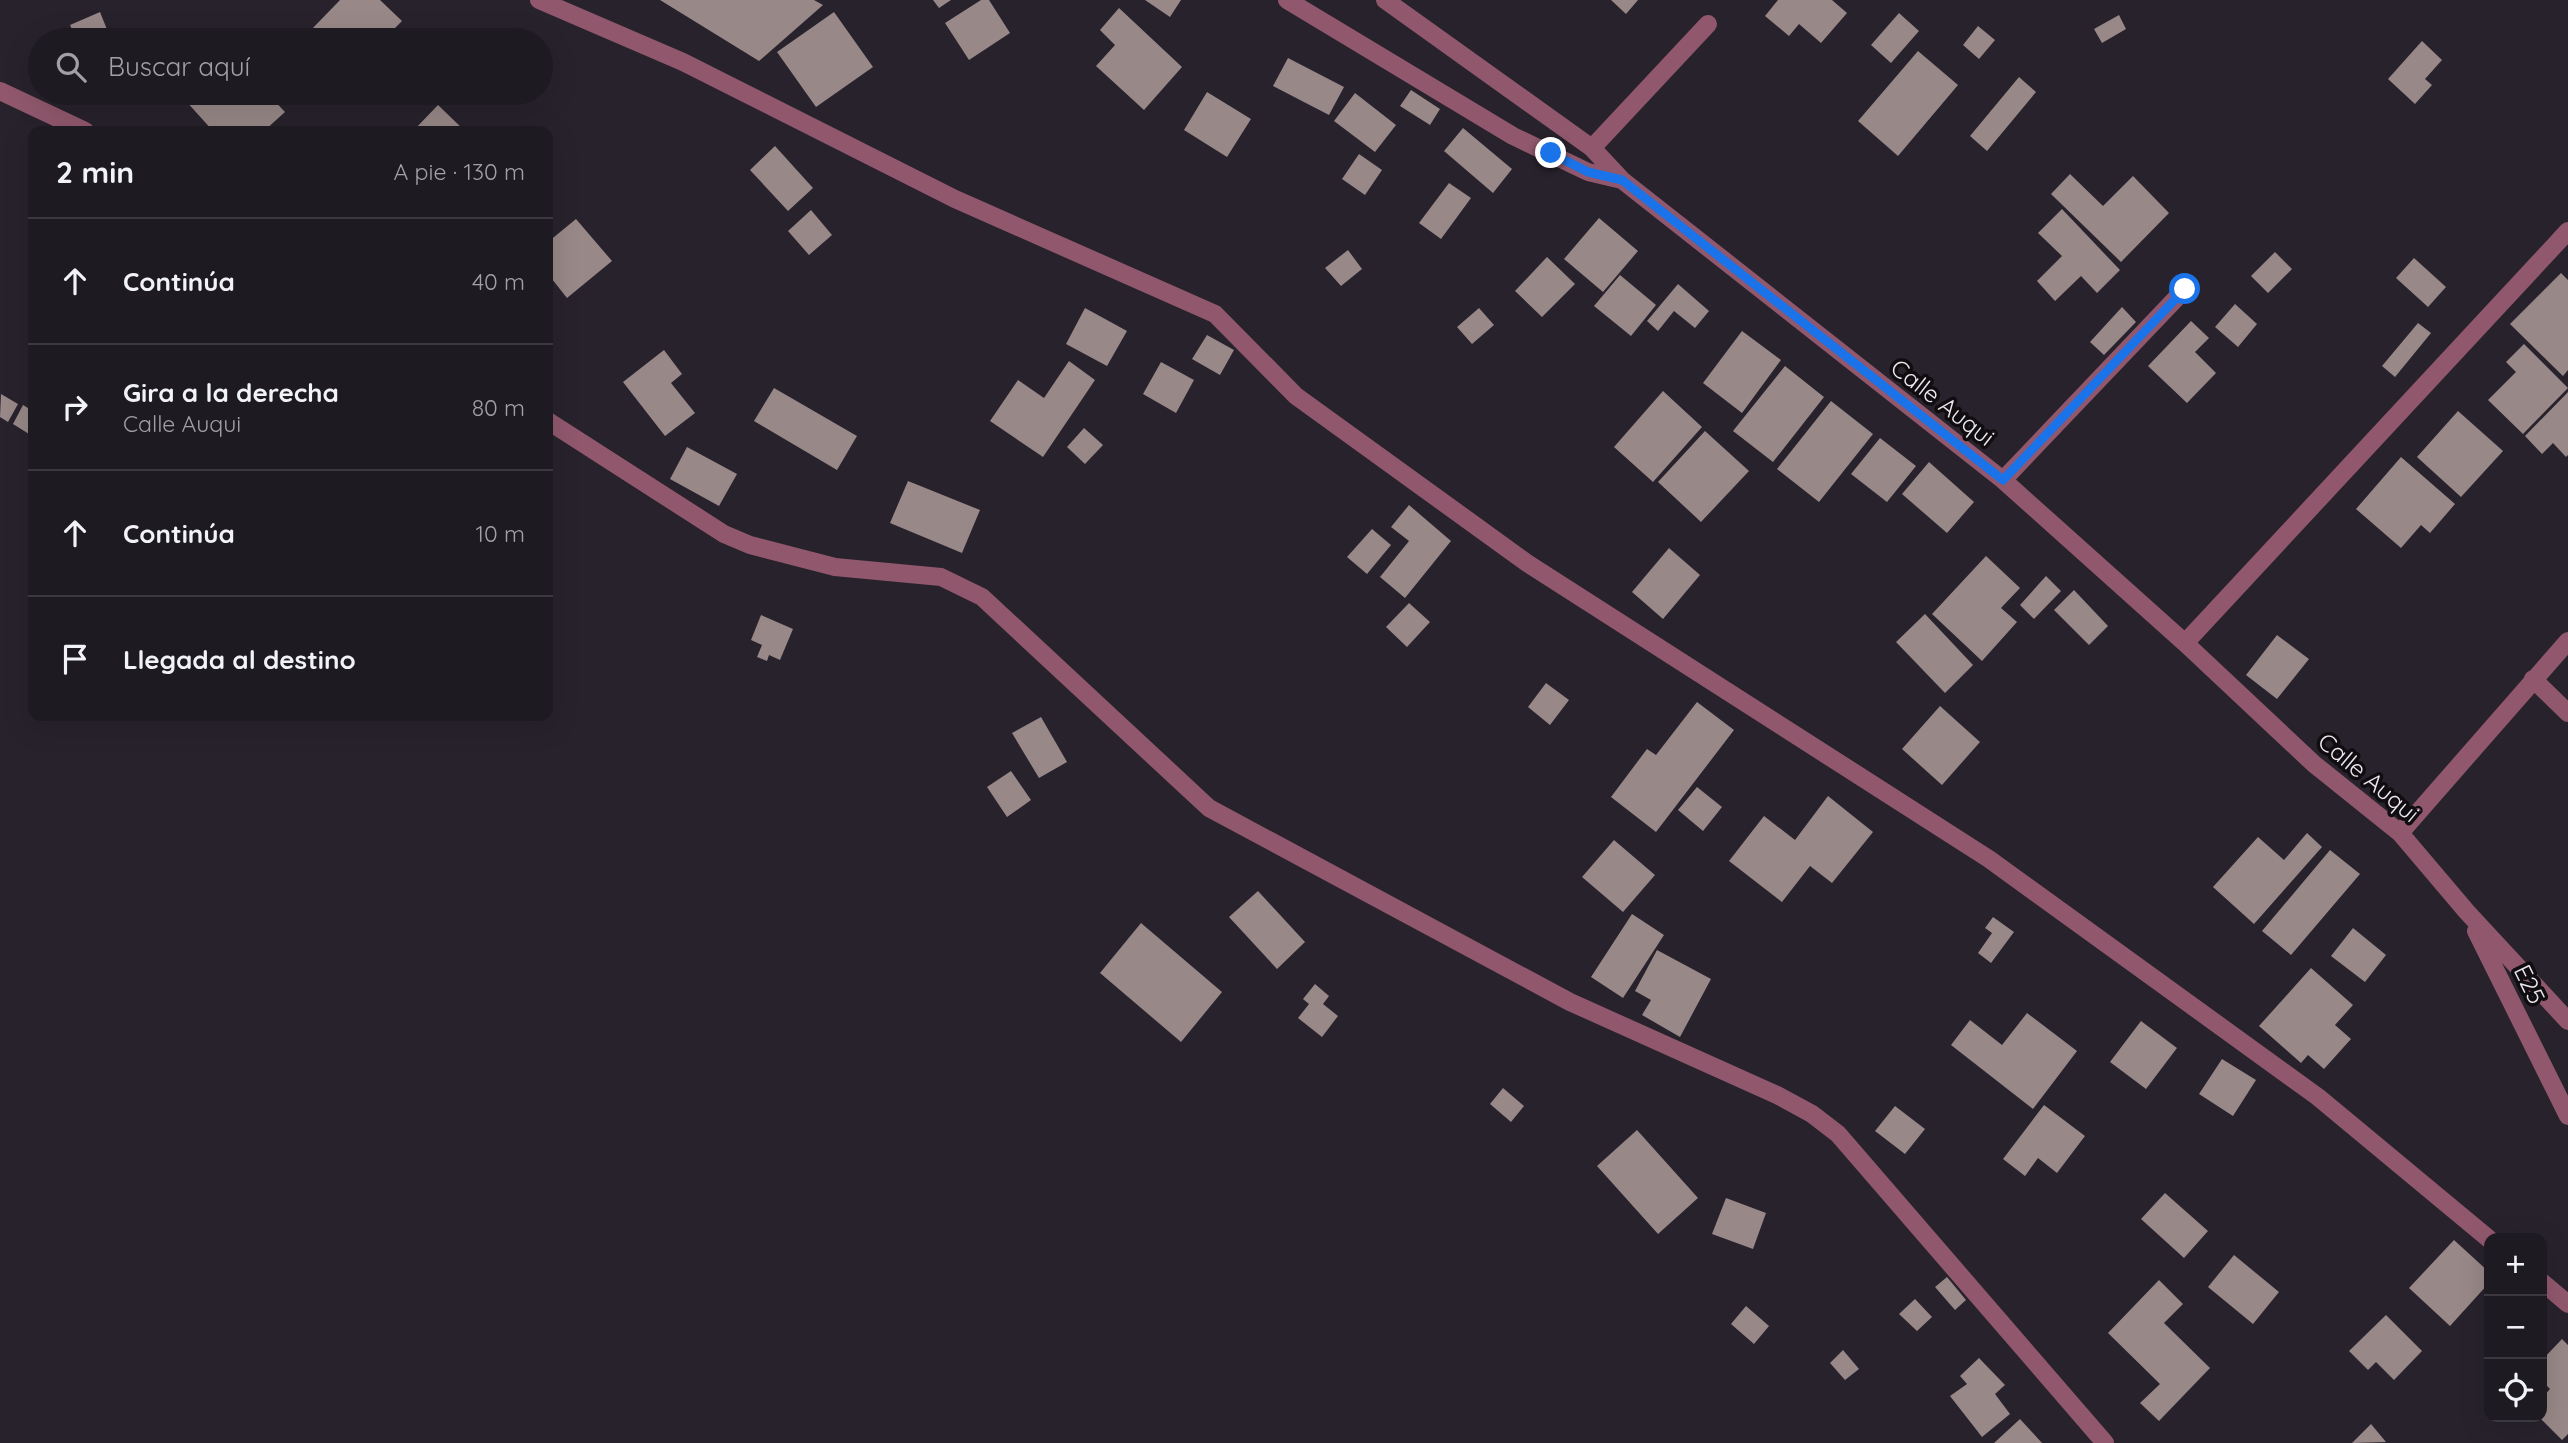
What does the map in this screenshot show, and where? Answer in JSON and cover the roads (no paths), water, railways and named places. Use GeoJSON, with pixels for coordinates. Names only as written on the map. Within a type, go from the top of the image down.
{"type":"FeatureCollection","features":[{"type":"Feature","properties":{"kind":"street"},"geometry":{"type":"LineString","coordinates":[[538,0],[683,62],[955,199],[1215,314],[1307,404],[1527,563],[1989,859],[2318,1097],[2484,1235]]}},
{"type":"Feature","properties":{"kind":"street"},"geometry":{"type":"LineString","coordinates":[[1287,0],[1513,136],[1588,172],[1622,180]]}},
{"type":"Feature","properties":{"kind":"street","name":"Calle Auqui"},"geometry":{"type":"LineString","coordinates":[[1385,0],[1592,148],[1622,180],[2003,480],[2185,643],[2314,764],[2400,833],[2467,912]]}},
{"type":"Feature","properties":{"kind":"street"},"geometry":{"type":"LineString","coordinates":[[1592,148],[1708,24]]}},
{"type":"Feature","properties":{"kind":"street"},"geometry":{"type":"LineString","coordinates":[[0,91],[28,104]]}},
{"type":"Feature","properties":{"kind":"street"},"geometry":{"type":"LineString","coordinates":[[30,105],[74,126]]}},
{"type":"Feature","properties":{"kind":"street"},"geometry":{"type":"LineString","coordinates":[[2185,643],[2568,230]]}},
{"type":"Feature","properties":{"kind":"street"},"geometry":{"type":"LineString","coordinates":[[2003,480],[2185,289]]}},
{"type":"Feature","properties":{"kind":"street"},"geometry":{"type":"LineString","coordinates":[[553,424],[724,534],[835,568],[941,577],[982,597],[1209,808],[1570,1002],[1777,1095],[1812,1114],[1838,1134],[2105,1443]]}},
{"type":"Feature","properties":{"kind":"street"},"geometry":{"type":"LineString","coordinates":[[2400,833],[2568,641]]}},
{"type":"Feature","properties":{"kind":"street"},"geometry":{"type":"LineString","coordinates":[[2533,679],[2568,713]]}},
{"type":"Feature","properties":{"kind":"street"},"geometry":{"type":"LineString","coordinates":[[2467,912],[2568,1021]]}},
{"type":"Feature","properties":{"kind":"street","name":"E25"},"geometry":{"type":"LineString","coordinates":[[2467,912],[2568,1116]]}},
{"type":"Feature","properties":{"kind":"street"},"geometry":{"type":"LineString","coordinates":[[2547,1286],[2568,1304]]}}]}
